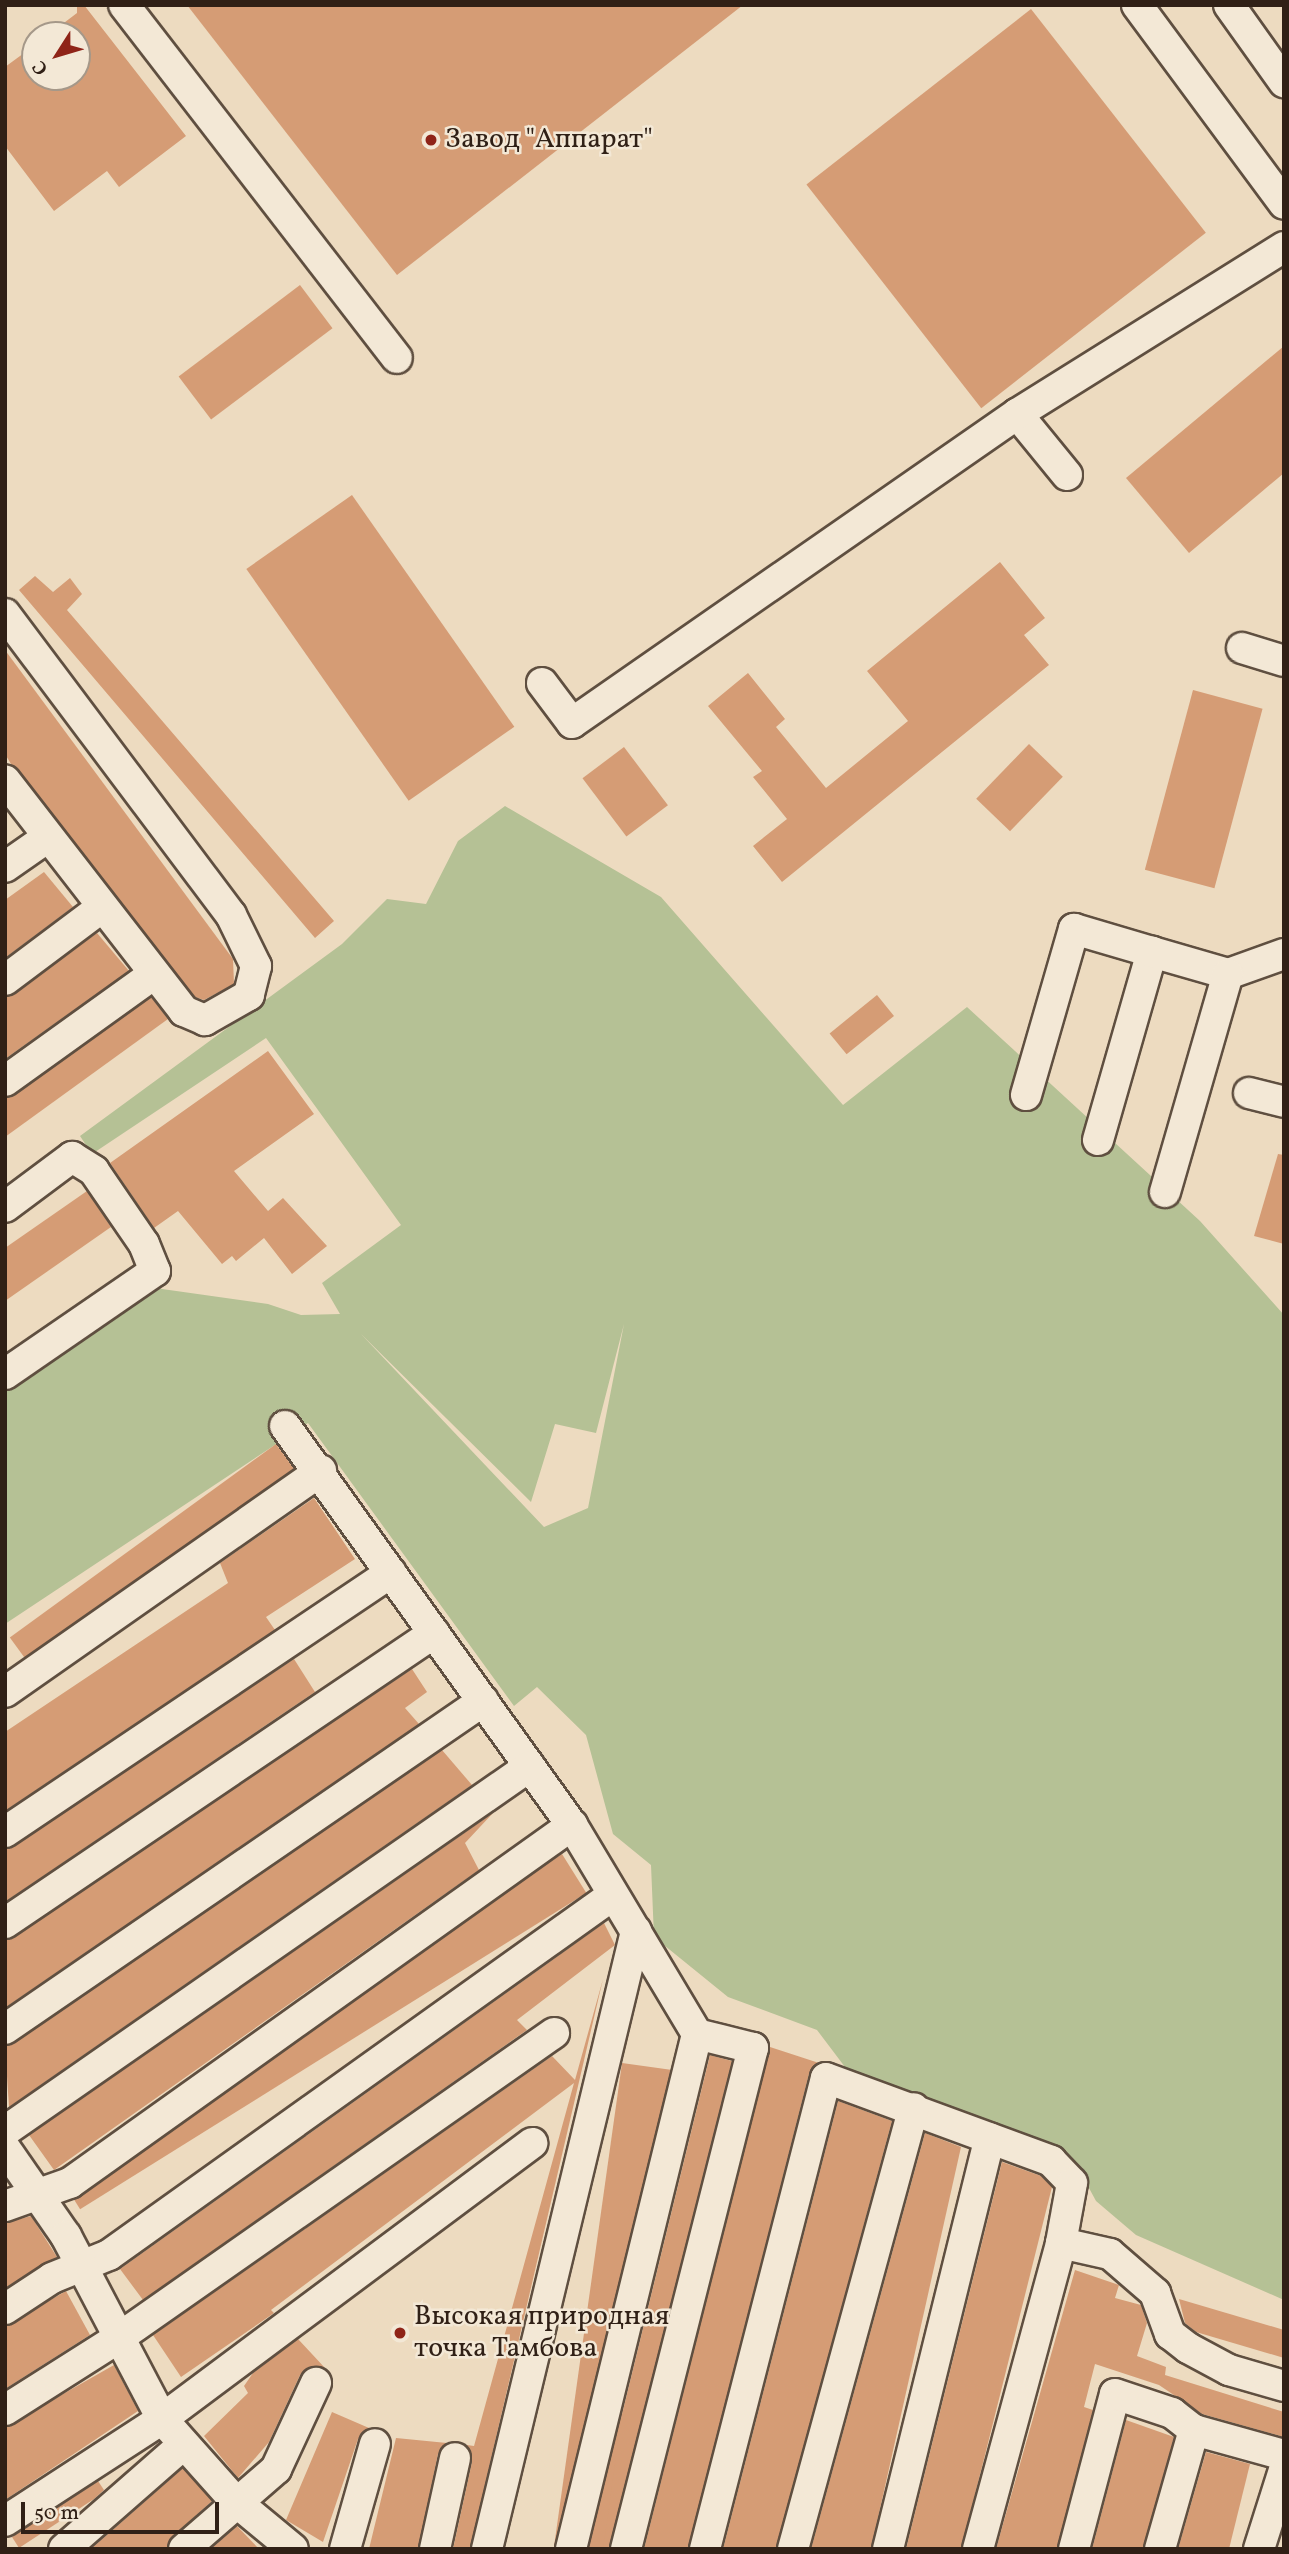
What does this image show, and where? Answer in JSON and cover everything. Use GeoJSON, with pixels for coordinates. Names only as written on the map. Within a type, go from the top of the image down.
{"type":"FeatureCollection","features":[{"type":"Feature","properties":{"kind":"lane"},"geometry":{"type":"LineString","coordinates":[[124,5],[397,358]]}},
{"type":"Feature","properties":{"kind":"lane"},"geometry":{"type":"LineString","coordinates":[[1137,5],[1284,204]]}},
{"type":"Feature","properties":{"kind":"lane"},"geometry":{"type":"LineString","coordinates":[[1229,5],[1284,82]]}},
{"type":"Feature","properties":{"kind":"lane"},"geometry":{"type":"LineString","coordinates":[[542,684],[572,723],[1017,414],[1284,247]]}},
{"type":"Feature","properties":{"kind":"lane"},"geometry":{"type":"LineString","coordinates":[[1017,414],[1067,475]]}},
{"type":"Feature","properties":{"kind":"lane"},"geometry":{"type":"LineString","coordinates":[[5,614],[231,915],[257,977],[249,995],[205,1020],[184,1011],[101,908],[5,780]]}},
{"type":"Feature","properties":{"kind":"lane"},"geometry":{"type":"LineString","coordinates":[[1242,648],[1284,661]]}},
{"type":"Feature","properties":{"kind":"lane"},"geometry":{"type":"LineString","coordinates":[[5,867],[48,837]]}},
{"type":"Feature","properties":{"kind":"lane"},"geometry":{"type":"LineString","coordinates":[[5,980],[101,908]]}},
{"type":"Feature","properties":{"kind":"lane"},"geometry":{"type":"LineString","coordinates":[[1026,1094],[1074,929],[1228,974],[1284,954]]}},
{"type":"Feature","properties":{"kind":"lane"},"geometry":{"type":"LineString","coordinates":[[1098,1140],[1152,952]]}},
{"type":"Feature","properties":{"kind":"lane"},"geometry":{"type":"LineString","coordinates":[[5,1082],[154,974]]}},
{"type":"Feature","properties":{"kind":"lane"},"geometry":{"type":"LineString","coordinates":[[1165,1192],[1228,974]]}},
{"type":"Feature","properties":{"kind":"lane"},"geometry":{"type":"LineString","coordinates":[[1249,1093],[1284,1102]]}},
{"type":"Feature","properties":{"kind":"lane"},"geometry":{"type":"LineString","coordinates":[[5,1207],[72,1157],[93,1171],[144,1244],[155,1271],[5,1374]]}},
{"type":"Feature","properties":{"kind":"lane"},"geometry":{"type":"LineString","coordinates":[[285,1426],[321,1471],[572,1825],[697,2034],[570,2549]]}},
{"type":"Feature","properties":{"kind":"lane"},"geometry":{"type":"LineString","coordinates":[[5,1692],[321,1471]]}},
{"type":"Feature","properties":{"kind":"lane"},"geometry":{"type":"LineString","coordinates":[[5,1832],[391,1573]]}},
{"type":"Feature","properties":{"kind":"lane"},"geometry":{"type":"LineString","coordinates":[[5,1923],[434,1633]]}},
{"type":"Feature","properties":{"kind":"lane"},"geometry":{"type":"LineString","coordinates":[[5,2029],[483,1700]]}},
{"type":"Feature","properties":{"kind":"lane"},"geometry":{"type":"LineString","coordinates":[[5,2131],[530,1766]]}},
{"type":"Feature","properties":{"kind":"lane"},"geometry":{"type":"LineString","coordinates":[[5,2206],[70,2183],[572,1825]]}},
{"type":"Feature","properties":{"kind":"lane"},"geometry":{"type":"LineString","coordinates":[[5,2309],[108,2255],[613,1895]]}},
{"type":"Feature","properties":{"kind":"lane"},"geometry":{"type":"LineString","coordinates":[[486,2549],[636,1931]]}},
{"type":"Feature","properties":{"kind":"lane"},"geometry":{"type":"LineString","coordinates":[[5,2410],[120,2337],[554,2033]]}},
{"type":"Feature","properties":{"kind":"lane"},"geometry":{"type":"LineString","coordinates":[[626,2549],[753,2048],[697,2034]]}},
{"type":"Feature","properties":{"kind":"lane"},"geometry":{"type":"LineString","coordinates":[[705,2549],[826,2078],[914,2108],[1051,2161],[1072,2183],[1061,2243],[978,2549]]}},
{"type":"Feature","properties":{"kind":"lane"},"geometry":{"type":"LineString","coordinates":[[793,2549],[914,2108]]}},
{"type":"Feature","properties":{"kind":"lane"},"geometry":{"type":"LineString","coordinates":[[888,2549],[990,2138]]}},
{"type":"Feature","properties":{"kind":"lane"},"geometry":{"type":"LineString","coordinates":[[5,2521],[162,2419],[532,2143]]}},
{"type":"Feature","properties":{"kind":"lane"},"geometry":{"type":"LineString","coordinates":[[5,2148],[84,2266],[162,2419],[235,2501],[293,2549]]}},
{"type":"Feature","properties":{"kind":"lane"},"geometry":{"type":"LineString","coordinates":[[1061,2243],[1110,2254],[1155,2292],[1170,2334],[1188,2348],[1229,2370],[1284,2386]]}},
{"type":"Feature","properties":{"kind":"lane"},"geometry":{"type":"LineString","coordinates":[[184,2549],[235,2501],[276,2469],[316,2383]]}},
{"type":"Feature","properties":{"kind":"lane"},"geometry":{"type":"LineString","coordinates":[[1074,2549],[1115,2393],[1172,2413],[1194,2430],[1284,2455]]}},
{"type":"Feature","properties":{"kind":"lane"},"geometry":{"type":"LineString","coordinates":[[1160,2549],[1194,2430]]}},
{"type":"Feature","properties":{"kind":"lane"},"geometry":{"type":"LineString","coordinates":[[64,2549],[184,2444]]}},
{"type":"Feature","properties":{"kind":"lane"},"geometry":{"type":"LineString","coordinates":[[345,2549],[375,2444]]}},
{"type":"Feature","properties":{"kind":"lane"},"geometry":{"type":"LineString","coordinates":[[435,2549],[455,2458]]}},
{"type":"Feature","properties":{"kind":"lane"},"geometry":{"type":"LineString","coordinates":[[1259,2549],[1284,2470]]}},
{"type":"Feature","properties":{"kind":"green space"},"geometry":{"type":"Polygon","coordinates":[[[505,806],[661,897],[843,1105],[967,1007],[1200,1221],[1284,1315],[1284,2300],[1136,2235],[1096,2201],[1076,2164],[848,2071],[817,2030],[728,1997],[654,1937],[651,1865],[613,1834],[586,1735],[537,1687],[514,1706],[308,1423],[5,1624],[5,1387],[155,1288],[268,1304],[301,1315],[340,1314],[322,1283],[401,1225],[266,1038],[92,1154],[80,1136],[342,944],[387,899],[426,904],[458,841],[505,806]],[[624,1324],[596,1433],[555,1424],[531,1502],[361,1334],[544,1527],[588,1508],[624,1324]]]}},
{"type":"Feature","properties":{"kind":"building"},"geometry":{"type":"Polygon","coordinates":[[[77,5],[84,5],[186,136],[119,187],[107,171],[54,211],[5,146],[5,67],[21,55],[21,91],[91,91],[91,21],[66,21],[77,13],[77,5]]]}},
{"type":"Feature","properties":{"kind":"building","name":"Завод \"Аппарат\""},"geometry":{"type":"Polygon","coordinates":[[[187,5],[743,5],[397,275],[187,5]]]}},
{"type":"Feature","properties":{"kind":"building"},"geometry":{"type":"Polygon","coordinates":[[[1031,9],[1206,233],[981,408],[806,184],[1031,9]]]}},
{"type":"Feature","properties":{"kind":"building"},"geometry":{"type":"Polygon","coordinates":[[[300,285],[332,328],[211,420],[179,376],[300,285]]]}},
{"type":"Feature","properties":{"kind":"building"},"geometry":{"type":"Polygon","coordinates":[[[1284,346],[1284,473],[1189,553],[1126,478],[1284,346]]]}},
{"type":"Feature","properties":{"kind":"building"},"geometry":{"type":"Polygon","coordinates":[[[352,495],[514,727],[409,801],[246,569],[352,495]]]}},
{"type":"Feature","properties":{"kind":"building"},"geometry":{"type":"Polygon","coordinates":[[[1000,562],[1045,618],[1024,635],[1049,665],[782,882],[753,846],[787,819],[753,777],[762,771],[708,706],[748,673],[785,719],[776,727],[826,788],[908,721],[867,671],[1000,562]]]}},
{"type":"Feature","properties":{"kind":"building"},"geometry":{"type":"Polygon","coordinates":[[[35,576],[53,592],[70,578],[82,594],[67,610],[334,921],[315,938],[19,590],[35,576]]]}},
{"type":"Feature","properties":{"kind":"building"},"geometry":{"type":"Polygon","coordinates":[[[5,650],[233,959],[234,984],[204,1000],[195,997],[11,764],[5,754],[5,650]]]}},
{"type":"Feature","properties":{"kind":"building"},"geometry":{"type":"Polygon","coordinates":[[[1193,690],[1263,709],[1214,888],[1145,870],[1193,690]]]}},
{"type":"Feature","properties":{"kind":"building"},"geometry":{"type":"Polygon","coordinates":[[[1029,744],[1063,777],[1010,831],[976,799],[1029,744]]]}},
{"type":"Feature","properties":{"kind":"building"},"geometry":{"type":"Polygon","coordinates":[[[624,747],[668,805],[626,837],[582,778],[624,747]]]}},
{"type":"Feature","properties":{"kind":"building"},"geometry":{"type":"Polygon","coordinates":[[[44,872],[73,907],[5,958],[5,900],[44,872]]]}},
{"type":"Feature","properties":{"kind":"building"},"geometry":{"type":"Polygon","coordinates":[[[97,933],[129,971],[5,1059],[5,997],[97,933]]]}},
{"type":"Feature","properties":{"kind":"building"},"geometry":{"type":"Polygon","coordinates":[[[877,995],[894,1016],[847,1054],[830,1033],[877,995]]]}},
{"type":"Feature","properties":{"kind":"building"},"geometry":{"type":"Polygon","coordinates":[[[151,997],[168,1019],[5,1137],[5,1098],[151,997]]]}},
{"type":"Feature","properties":{"kind":"building"},"geometry":{"type":"Polygon","coordinates":[[[268,1051],[314,1114],[234,1171],[268,1211],[283,1198],[327,1246],[292,1274],[264,1238],[236,1261],[232,1256],[222,1264],[178,1211],[154,1228],[110,1163],[268,1051]]]}},
{"type":"Feature","properties":{"kind":"building"},"geometry":{"type":"Polygon","coordinates":[[[1278,1154],[1284,1155],[1284,1244],[1254,1236],[1278,1154]]]}},
{"type":"Feature","properties":{"kind":"building"},"geometry":{"type":"Polygon","coordinates":[[[87,1191],[111,1227],[5,1301],[5,1248],[87,1191]]]}},
{"type":"Feature","properties":{"kind":"building"},"geometry":{"type":"Polygon","coordinates":[[[276,1444],[294,1469],[28,1662],[10,1637],[276,1444]]]}},
{"type":"Feature","properties":{"kind":"building"},"geometry":{"type":"Polygon","coordinates":[[[314,1498],[355,1559],[266,1617],[275,1630],[5,1811],[5,1732],[228,1583],[220,1563],[314,1498]]]}},
{"type":"Feature","properties":{"kind":"building"},"geometry":{"type":"Polygon","coordinates":[[[294,1659],[315,1692],[5,1902],[5,1849],[294,1659]]]}},
{"type":"Feature","properties":{"kind":"building"},"geometry":{"type":"Polygon","coordinates":[[[412,1669],[427,1692],[405,1708],[419,1724],[5,2008],[5,1940],[412,1669]]]}},
{"type":"Feature","properties":{"kind":"building"},"geometry":{"type":"Polygon","coordinates":[[[442,1750],[472,1785],[9,2107],[5,2046],[442,1750]]]}},
{"type":"Feature","properties":{"kind":"building"},"geometry":{"type":"Polygon","coordinates":[[[493,1813],[465,1843],[479,1870],[54,2170],[29,2135],[493,1813]]]}},
{"type":"Feature","properties":{"kind":"building"},"geometry":{"type":"Polygon","coordinates":[[[562,1854],[586,1893],[80,2209],[56,2170],[562,1854]]]}},
{"type":"Feature","properties":{"kind":"building"},"geometry":{"type":"Polygon","coordinates":[[[604,1923],[615,1945],[517,2020],[527,2030],[143,2300],[120,2269],[604,1923]]]}},
{"type":"Feature","properties":{"kind":"building"},"geometry":{"type":"Polygon","coordinates":[[[603,1979],[470,2549],[453,2549],[472,2462],[467,2445],[474,2446],[574,2083],[271,2310],[274,2313],[181,2377],[153,2335],[552,2056],[575,2080],[603,1979]]]}},
{"type":"Feature","properties":{"kind":"building"},"geometry":{"type":"Polygon","coordinates":[[[770,2047],[819,2063],[809,2074],[688,2549],[644,2549],[770,2047]]]}},
{"type":"Feature","properties":{"kind":"building"},"geometry":{"type":"Polygon","coordinates":[[[710,2055],[732,2061],[609,2549],[589,2549],[710,2055]]]}},
{"type":"Feature","properties":{"kind":"building"},"geometry":{"type":"Polygon","coordinates":[[[622,2063],[671,2070],[603,2549],[554,2549],[622,2063]]]}},
{"type":"Feature","properties":{"kind":"building"},"geometry":{"type":"Polygon","coordinates":[[[838,2101],[892,2121],[776,2549],[723,2549],[838,2101]]]}},
{"type":"Feature","properties":{"kind":"building"},"geometry":{"type":"Polygon","coordinates":[[[925,2133],[961,2147],[871,2549],[811,2549],[925,2133]]]}},
{"type":"Feature","properties":{"kind":"building"},"geometry":{"type":"Polygon","coordinates":[[[1002,2162],[1041,2176],[1052,2187],[961,2549],[906,2549],[1002,2162]]]}},
{"type":"Feature","properties":{"kind":"building"},"geometry":{"type":"Polygon","coordinates":[[[31,2216],[57,2257],[5,2288],[5,2223],[31,2216]]]}},
{"type":"Feature","properties":{"kind":"building"},"geometry":{"type":"Polygon","coordinates":[[[1075,2270],[1119,2285],[1115,2298],[1141,2305],[1147,2323],[1137,2356],[1166,2367],[1165,2375],[1284,2412],[1284,2437],[1202,2414],[1159,2385],[1095,2364],[1084,2407],[1093,2410],[1057,2549],[996,2549],[1075,2270]]]}},
{"type":"Feature","properties":{"kind":"building"},"geometry":{"type":"Polygon","coordinates":[[[66,2291],[90,2335],[5,2389],[5,2326],[66,2291]]]}},
{"type":"Feature","properties":{"kind":"building"},"geometry":{"type":"Polygon","coordinates":[[[1179,2299],[1284,2330],[1284,2358],[1196,2332],[1185,2323],[1179,2299]]]}},
{"type":"Feature","properties":{"kind":"building"},"geometry":{"type":"Polygon","coordinates":[[[298,2339],[325,2368],[314,2366],[300,2375],[269,2442],[238,2478],[204,2436],[248,2393],[244,2386],[253,2373],[298,2339]]]}},
{"type":"Feature","properties":{"kind":"building"},"geometry":{"type":"Polygon","coordinates":[[[114,2365],[138,2411],[5,2500],[5,2427],[114,2365]]]}},
{"type":"Feature","properties":{"kind":"building"},"geometry":{"type":"Polygon","coordinates":[[[332,2412],[369,2428],[358,2439],[323,2542],[286,2520],[332,2412]]]}},
{"type":"Feature","properties":{"kind":"building"},"geometry":{"type":"Polygon","coordinates":[[[1126,2420],[1174,2437],[1143,2549],[1092,2549],[1126,2420]]]}},
{"type":"Feature","properties":{"kind":"building"},"geometry":{"type":"Polygon","coordinates":[[[396,2438],[447,2443],[438,2454],[418,2549],[369,2549],[396,2438]]]}},
{"type":"Feature","properties":{"kind":"building"},"geometry":{"type":"Polygon","coordinates":[[[1206,2452],[1250,2464],[1229,2549],[1178,2549],[1206,2452]]]}},
{"type":"Feature","properties":{"kind":"building"},"geometry":{"type":"Polygon","coordinates":[[[183,2468],[212,2501],[173,2536],[167,2549],[91,2549],[183,2468]]]}},
{"type":"Feature","properties":{"kind":"building"},"geometry":{"type":"Polygon","coordinates":[[[98,2481],[104,2490],[94,2499],[19,2548],[12,2537],[98,2481]]]}},
{"type":"Feature","properties":{"kind":"building"},"geometry":{"type":"Polygon","coordinates":[[[237,2526],[259,2549],[211,2549],[237,2526]]]}},
{"type":"Feature","properties":{"kind":"place","name":"Завод \"Аппарат\""},"geometry":{"type":"Point","coordinates":[431,140]}},
{"type":"Feature","properties":{"kind":"place","name":"Высокая природная точка Тамбова"},"geometry":{"type":"Point","coordinates":[400,2333]}}]}
